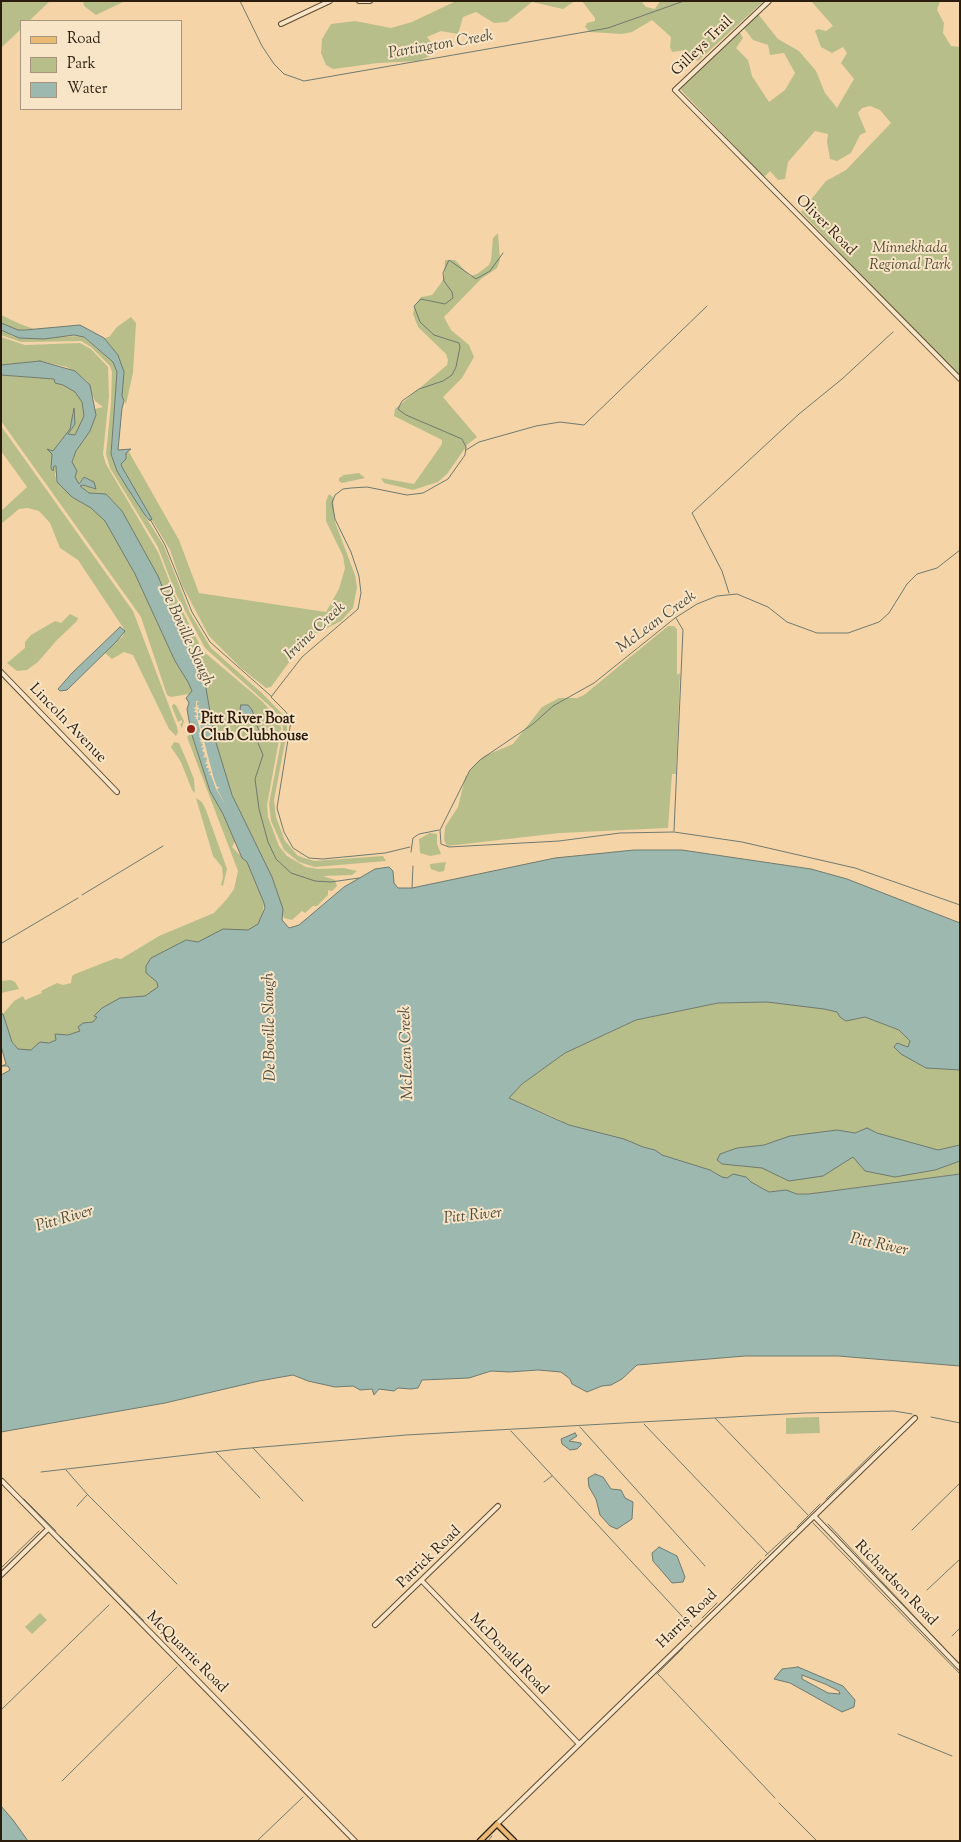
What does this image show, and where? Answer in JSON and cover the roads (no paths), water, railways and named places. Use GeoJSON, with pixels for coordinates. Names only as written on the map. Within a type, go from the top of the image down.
{"type":"FeatureCollection","features":[{"type":"Feature","properties":{"kind":"main road","name":"Harris Road"},"geometry":{"type":"LineString","coordinates":[[480,1841],[498,1824]]}},
{"type":"Feature","properties":{"kind":"main road"},"geometry":{"type":"LineString","coordinates":[[498,1824],[514,1841]]}},
{"type":"Feature","properties":{"kind":"street"},"geometry":{"type":"LineString","coordinates":[[281,24],[330,1]]}},
{"type":"Feature","properties":{"kind":"street"},"geometry":{"type":"LineString","coordinates":[[359,1],[370,1]]}},
{"type":"Feature","properties":{"kind":"street","name":"Gilleys Trail"},"geometry":{"type":"LineString","coordinates":[[675,90],[769,1]]}},
{"type":"Feature","properties":{"kind":"street","name":"Oliver Road"},"geometry":{"type":"LineString","coordinates":[[675,90],[960,379]]}},
{"type":"Feature","properties":{"kind":"street","name":"Lincoln Avenue"},"geometry":{"type":"LineString","coordinates":[[1,672],[117,792]]}},
{"type":"Feature","properties":{"kind":"street","name":"Harris Road"},"geometry":{"type":"LineString","coordinates":[[498,1824],[915,1418]]}},
{"type":"Feature","properties":{"kind":"street","name":"McQuarrie Road"},"geometry":{"type":"LineString","coordinates":[[2,1481],[355,1841]]}},
{"type":"Feature","properties":{"kind":"street","name":"Patrick Road"},"geometry":{"type":"LineString","coordinates":[[375,1624],[422,1581],[498,1506]]}},
{"type":"Feature","properties":{"kind":"street","name":"Richardson Road"},"geometry":{"type":"LineString","coordinates":[[814,1516],[960,1668]]}},
{"type":"Feature","properties":{"kind":"street"},"geometry":{"type":"LineString","coordinates":[[1,1574],[48,1529]]}},
{"type":"Feature","properties":{"kind":"street","name":"McDonald Road"},"geometry":{"type":"LineString","coordinates":[[422,1581],[579,1744]]}},
{"type":"Feature","properties":{"kind":"water"},"geometry":{"type":"Polygon","coordinates":[[[1,323],[18,330],[80,325],[104,338],[118,355],[124,372],[122,396],[124,401],[118,450],[131,449],[126,453],[126,459],[121,464],[152,519],[150,521],[117,471],[111,454],[117,372],[113,362],[84,337],[74,335],[44,339],[19,338],[1,330],[1,323]]]}},
{"type":"Feature","properties":{"kind":"water"},"geometry":{"type":"Polygon","coordinates":[[[40,361],[75,371],[90,385],[96,415],[90,431],[76,451],[72,462],[77,471],[75,477],[79,484],[84,477],[94,482],[96,489],[83,485],[80,486],[89,493],[106,494],[122,511],[158,576],[176,621],[204,676],[214,736],[232,795],[272,877],[283,909],[282,920],[289,928],[299,925],[344,887],[375,869],[389,867],[393,871],[394,883],[398,888],[412,888],[555,858],[634,850],[682,850],[811,869],[847,879],[960,923],[960,1070],[926,1068],[901,1054],[894,1047],[897,1043],[908,1047],[910,1041],[899,1030],[865,1017],[846,1021],[837,1012],[824,1009],[767,1002],[718,1003],[636,1020],[565,1053],[522,1084],[509,1098],[569,1125],[624,1139],[655,1150],[662,1155],[710,1170],[722,1177],[727,1178],[733,1174],[746,1177],[769,1192],[786,1190],[797,1194],[809,1194],[960,1174],[960,1366],[838,1356],[745,1356],[637,1365],[622,1379],[611,1385],[602,1386],[587,1392],[572,1384],[570,1379],[561,1372],[538,1370],[491,1371],[469,1378],[422,1380],[418,1388],[398,1388],[394,1391],[379,1389],[374,1395],[372,1389],[360,1390],[353,1386],[335,1387],[308,1381],[293,1375],[165,1403],[1,1432],[1,1075],[10,1070],[8,1066],[2,1066],[6,1064],[1,1046],[1,1013],[3,1014],[12,1042],[18,1049],[31,1050],[40,1042],[49,1043],[56,1040],[55,1034],[68,1035],[80,1031],[78,1027],[83,1023],[93,1022],[97,1017],[94,1016],[102,1008],[120,998],[145,996],[158,987],[157,982],[146,973],[146,966],[151,958],[186,940],[198,942],[223,929],[248,930],[258,924],[265,908],[247,862],[242,858],[223,814],[210,791],[191,732],[187,709],[189,703],[186,698],[192,691],[188,682],[175,661],[135,574],[105,521],[91,508],[72,497],[57,482],[56,466],[54,466],[53,471],[51,468],[52,454],[47,449],[53,451],[70,429],[74,408],[75,424],[68,434],[75,435],[84,416],[82,402],[75,392],[55,383],[54,379],[1,375],[1,365],[40,361]]]}},
{"type":"Feature","properties":{"kind":"water"},"geometry":{"type":"Polygon","coordinates":[[[120,627],[125,631],[117,641],[67,690],[60,691],[58,689],[72,673],[120,627]]]}},
{"type":"Feature","properties":{"kind":"water"},"geometry":{"type":"Polygon","coordinates":[[[241,705],[248,705],[252,710],[254,715],[252,724],[244,717],[240,709],[241,705]]]}},
{"type":"Feature","properties":{"kind":"water"},"geometry":{"type":"Polygon","coordinates":[[[867,1128],[877,1133],[938,1150],[960,1145],[960,1161],[935,1170],[895,1177],[865,1171],[853,1157],[823,1176],[789,1181],[762,1168],[722,1164],[717,1160],[720,1154],[737,1148],[764,1145],[790,1136],[837,1130],[855,1133],[867,1128]]]}},
{"type":"Feature","properties":{"kind":"water"},"geometry":{"type":"Polygon","coordinates":[[[575,1433],[577,1436],[569,1441],[581,1443],[581,1445],[577,1449],[570,1450],[562,1444],[561,1439],[575,1433]]]}},
{"type":"Feature","properties":{"kind":"water"},"geometry":{"type":"Polygon","coordinates":[[[595,1474],[603,1477],[611,1489],[621,1490],[625,1498],[633,1502],[632,1519],[617,1529],[610,1526],[600,1515],[596,1499],[589,1487],[588,1478],[595,1474]]]}},
{"type":"Feature","properties":{"kind":"water"},"geometry":{"type":"Polygon","coordinates":[[[659,1547],[677,1556],[685,1577],[683,1582],[672,1583],[653,1561],[652,1553],[659,1547]]]}},
{"type":"Feature","properties":{"kind":"water"},"geometry":{"type":"Polygon","coordinates":[[[798,1667],[843,1686],[855,1700],[854,1707],[842,1712],[790,1683],[774,1679],[782,1669],[798,1667]],[[802,1675],[802,1679],[828,1693],[840,1694],[839,1691],[802,1675]]]}},
{"type":"Feature","properties":{"kind":"water"},"geometry":{"type":"Polygon","coordinates":[[[1,1806],[13,1820],[28,1841],[1,1841],[1,1806]]]}},
{"type":"Feature","properties":{"kind":"waterway","name":"Partington Creek"},"geometry":{"type":"LineString","coordinates":[[240,1],[262,46],[274,64],[284,74],[304,81],[608,28],[684,1]]}},
{"type":"Feature","properties":{"kind":"waterway","name":"Irvine Creek"},"geometry":{"type":"LineString","coordinates":[[410,847],[385,853],[323,859],[309,858],[293,848],[284,832],[277,808],[291,721],[286,712],[271,697],[302,657],[358,609],[361,593],[359,576],[351,552],[335,519],[332,503],[335,495],[343,489],[367,487],[407,495],[423,493],[448,479],[465,455],[466,447],[462,439],[406,415],[398,409],[402,401],[419,389],[443,381],[452,375],[456,367],[460,347],[459,343],[434,335],[420,322],[414,306],[421,299],[445,304],[453,298],[452,292],[444,281],[443,273],[449,260],[476,279],[490,271],[503,253]]}},
{"type":"Feature","properties":{"kind":"waterway"},"geometry":{"type":"LineString","coordinates":[[466,450],[479,442],[536,426],[560,422],[584,425],[707,306]]}},
{"type":"Feature","properties":{"kind":"waterway"},"geometry":{"type":"LineString","coordinates":[[729,593],[722,571],[692,513],[799,414],[842,379],[893,332]]}},
{"type":"Feature","properties":{"kind":"waterway","name":"De Boville Slough"},"geometry":{"type":"LineString","coordinates":[[150,519],[165,545],[192,612],[210,642],[271,696]]}},
{"type":"Feature","properties":{"kind":"waterway","name":"McLean Creek"},"geometry":{"type":"LineString","coordinates":[[960,550],[937,568],[917,574],[907,584],[889,613],[879,622],[848,633],[817,633],[787,622],[768,607],[737,594],[717,596],[697,604],[675,618],[594,683],[553,706],[533,724],[480,760],[470,770],[440,830],[441,844],[449,847],[559,841],[620,833],[674,832],[742,842],[855,868],[960,905]]}},
{"type":"Feature","properties":{"kind":"waterway"},"geometry":{"type":"LineString","coordinates":[[674,831],[683,630],[676,618]]}},
{"type":"Feature","properties":{"kind":"waterway"},"geometry":{"type":"LineString","coordinates":[[254,718],[260,733],[258,743],[263,755],[255,779],[259,809],[268,842],[276,859],[291,873],[315,881],[331,882],[359,878]]}},
{"type":"Feature","properties":{"kind":"waterway","name":"McLean Creek"},"geometry":{"type":"LineString","coordinates":[[411,852],[413,838],[419,834],[439,830]]}},
{"type":"Feature","properties":{"kind":"waterway"},"geometry":{"type":"LineString","coordinates":[[82,895],[163,846]]}},
{"type":"Feature","properties":{"kind":"waterway","name":"McLean Creek"},"geometry":{"type":"LineString","coordinates":[[412,888],[413,866]]}},
{"type":"Feature","properties":{"kind":"waterway"},"geometry":{"type":"LineString","coordinates":[[2,943],[78,898]]}},
{"type":"Feature","properties":{"kind":"waterway"},"geometry":{"type":"LineString","coordinates":[[41,1472],[239,1449],[406,1435],[804,1413],[894,1411],[912,1414]]}},
{"type":"Feature","properties":{"kind":"waterway"},"geometry":{"type":"LineString","coordinates":[[931,1417],[960,1423]]}},
{"type":"Feature","properties":{"kind":"waterway"},"geometry":{"type":"LineString","coordinates":[[715,1418],[808,1515]]}},
{"type":"Feature","properties":{"kind":"waterway"},"geometry":{"type":"LineString","coordinates":[[644,1424],[768,1554]]}},
{"type":"Feature","properties":{"kind":"waterway"},"geometry":{"type":"LineString","coordinates":[[580,1427],[705,1566]]}},
{"type":"Feature","properties":{"kind":"waterway"},"geometry":{"type":"LineString","coordinates":[[511,1431],[692,1627]]}},
{"type":"Feature","properties":{"kind":"waterway"},"geometry":{"type":"LineString","coordinates":[[826,1499],[880,1446]]}},
{"type":"Feature","properties":{"kind":"waterway"},"geometry":{"type":"LineString","coordinates":[[253,1448],[303,1501]]}},
{"type":"Feature","properties":{"kind":"waterway"},"geometry":{"type":"LineString","coordinates":[[216,1452],[260,1498]]}},
{"type":"Feature","properties":{"kind":"waterway"},"geometry":{"type":"LineString","coordinates":[[66,1470],[88,1495],[177,1584]]}},
{"type":"Feature","properties":{"kind":"waterway"},"geometry":{"type":"LineString","coordinates":[[544,1482],[552,1476]]}},
{"type":"Feature","properties":{"kind":"waterway"},"geometry":{"type":"LineString","coordinates":[[912,1530],[960,1483]]}},
{"type":"Feature","properties":{"kind":"waterway"},"geometry":{"type":"LineString","coordinates":[[77,1506],[87,1495]]}},
{"type":"Feature","properties":{"kind":"waterway"},"geometry":{"type":"LineString","coordinates":[[24,1499],[56,1531]]}},
{"type":"Feature","properties":{"kind":"waterway"},"geometry":{"type":"LineString","coordinates":[[797,1527],[820,1504]]}},
{"type":"Feature","properties":{"kind":"waterway"},"geometry":{"type":"LineString","coordinates":[[813,1523],[960,1674]]}},
{"type":"Feature","properties":{"kind":"waterway"},"geometry":{"type":"LineString","coordinates":[[828,1524],[960,1665]]}},
{"type":"Feature","properties":{"kind":"waterway"},"geometry":{"type":"LineString","coordinates":[[1,1568],[39,1531]]}},
{"type":"Feature","properties":{"kind":"waterway"},"geometry":{"type":"LineString","coordinates":[[765,1556],[791,1532]]}},
{"type":"Feature","properties":{"kind":"waterway"},"geometry":{"type":"LineString","coordinates":[[60,1536],[144,1621]]}},
{"type":"Feature","properties":{"kind":"waterway"},"geometry":{"type":"LineString","coordinates":[[927,1590],[960,1559]]}},
{"type":"Feature","properties":{"kind":"waterway"},"geometry":{"type":"LineString","coordinates":[[731,1590],[761,1560]]}},
{"type":"Feature","properties":{"kind":"waterway"},"geometry":{"type":"LineString","coordinates":[[702,1618],[717,1603]]}},
{"type":"Feature","properties":{"kind":"waterway"},"geometry":{"type":"LineString","coordinates":[[1,1710],[109,1605]]}},
{"type":"Feature","properties":{"kind":"waterway"},"geometry":{"type":"LineString","coordinates":[[952,1636],[960,1628]]}},
{"type":"Feature","properties":{"kind":"waterway"},"geometry":{"type":"LineString","coordinates":[[657,1674],[683,1648]]}},
{"type":"Feature","properties":{"kind":"waterway"},"geometry":{"type":"LineString","coordinates":[[62,1781],[177,1667]]}},
{"type":"Feature","properties":{"kind":"waterway"},"geometry":{"type":"LineString","coordinates":[[658,1674],[775,1798]]}},
{"type":"Feature","properties":{"kind":"waterway"},"geometry":{"type":"LineString","coordinates":[[898,1734],[952,1756]]}},
{"type":"Feature","properties":{"kind":"waterway"},"geometry":{"type":"LineString","coordinates":[[257,1841],[303,1797]]}},
{"type":"Feature","properties":{"kind":"waterway"},"geometry":{"type":"LineString","coordinates":[[779,1803],[817,1841]]}},
{"type":"Feature","properties":{"kind":"waterway"},"geometry":{"type":"LineString","coordinates":[[488,1841],[492,1836]]}},
{"type":"Feature","properties":{"kind":"place","name":"Pitt River Boat Club Clubhouse"},"geometry":{"type":"Point","coordinates":[191,729]}},
{"type":"Feature","properties":{"kind":"park label","name":"Minnekhada Regional Park"},"geometry":{"type":"Point","coordinates":[910,258]}},
{"type":"Feature","properties":{"kind":"water label","name":"Pitt River"},"geometry":{"type":"Point","coordinates":[473,1217]}},
{"type":"Feature","properties":{"kind":"water label","name":"Pitt River"},"geometry":{"type":"Point","coordinates":[65,1220]}},
{"type":"Feature","properties":{"kind":"water label","name":"Pitt River"},"geometry":{"type":"Point","coordinates":[879,1246]}}]}
